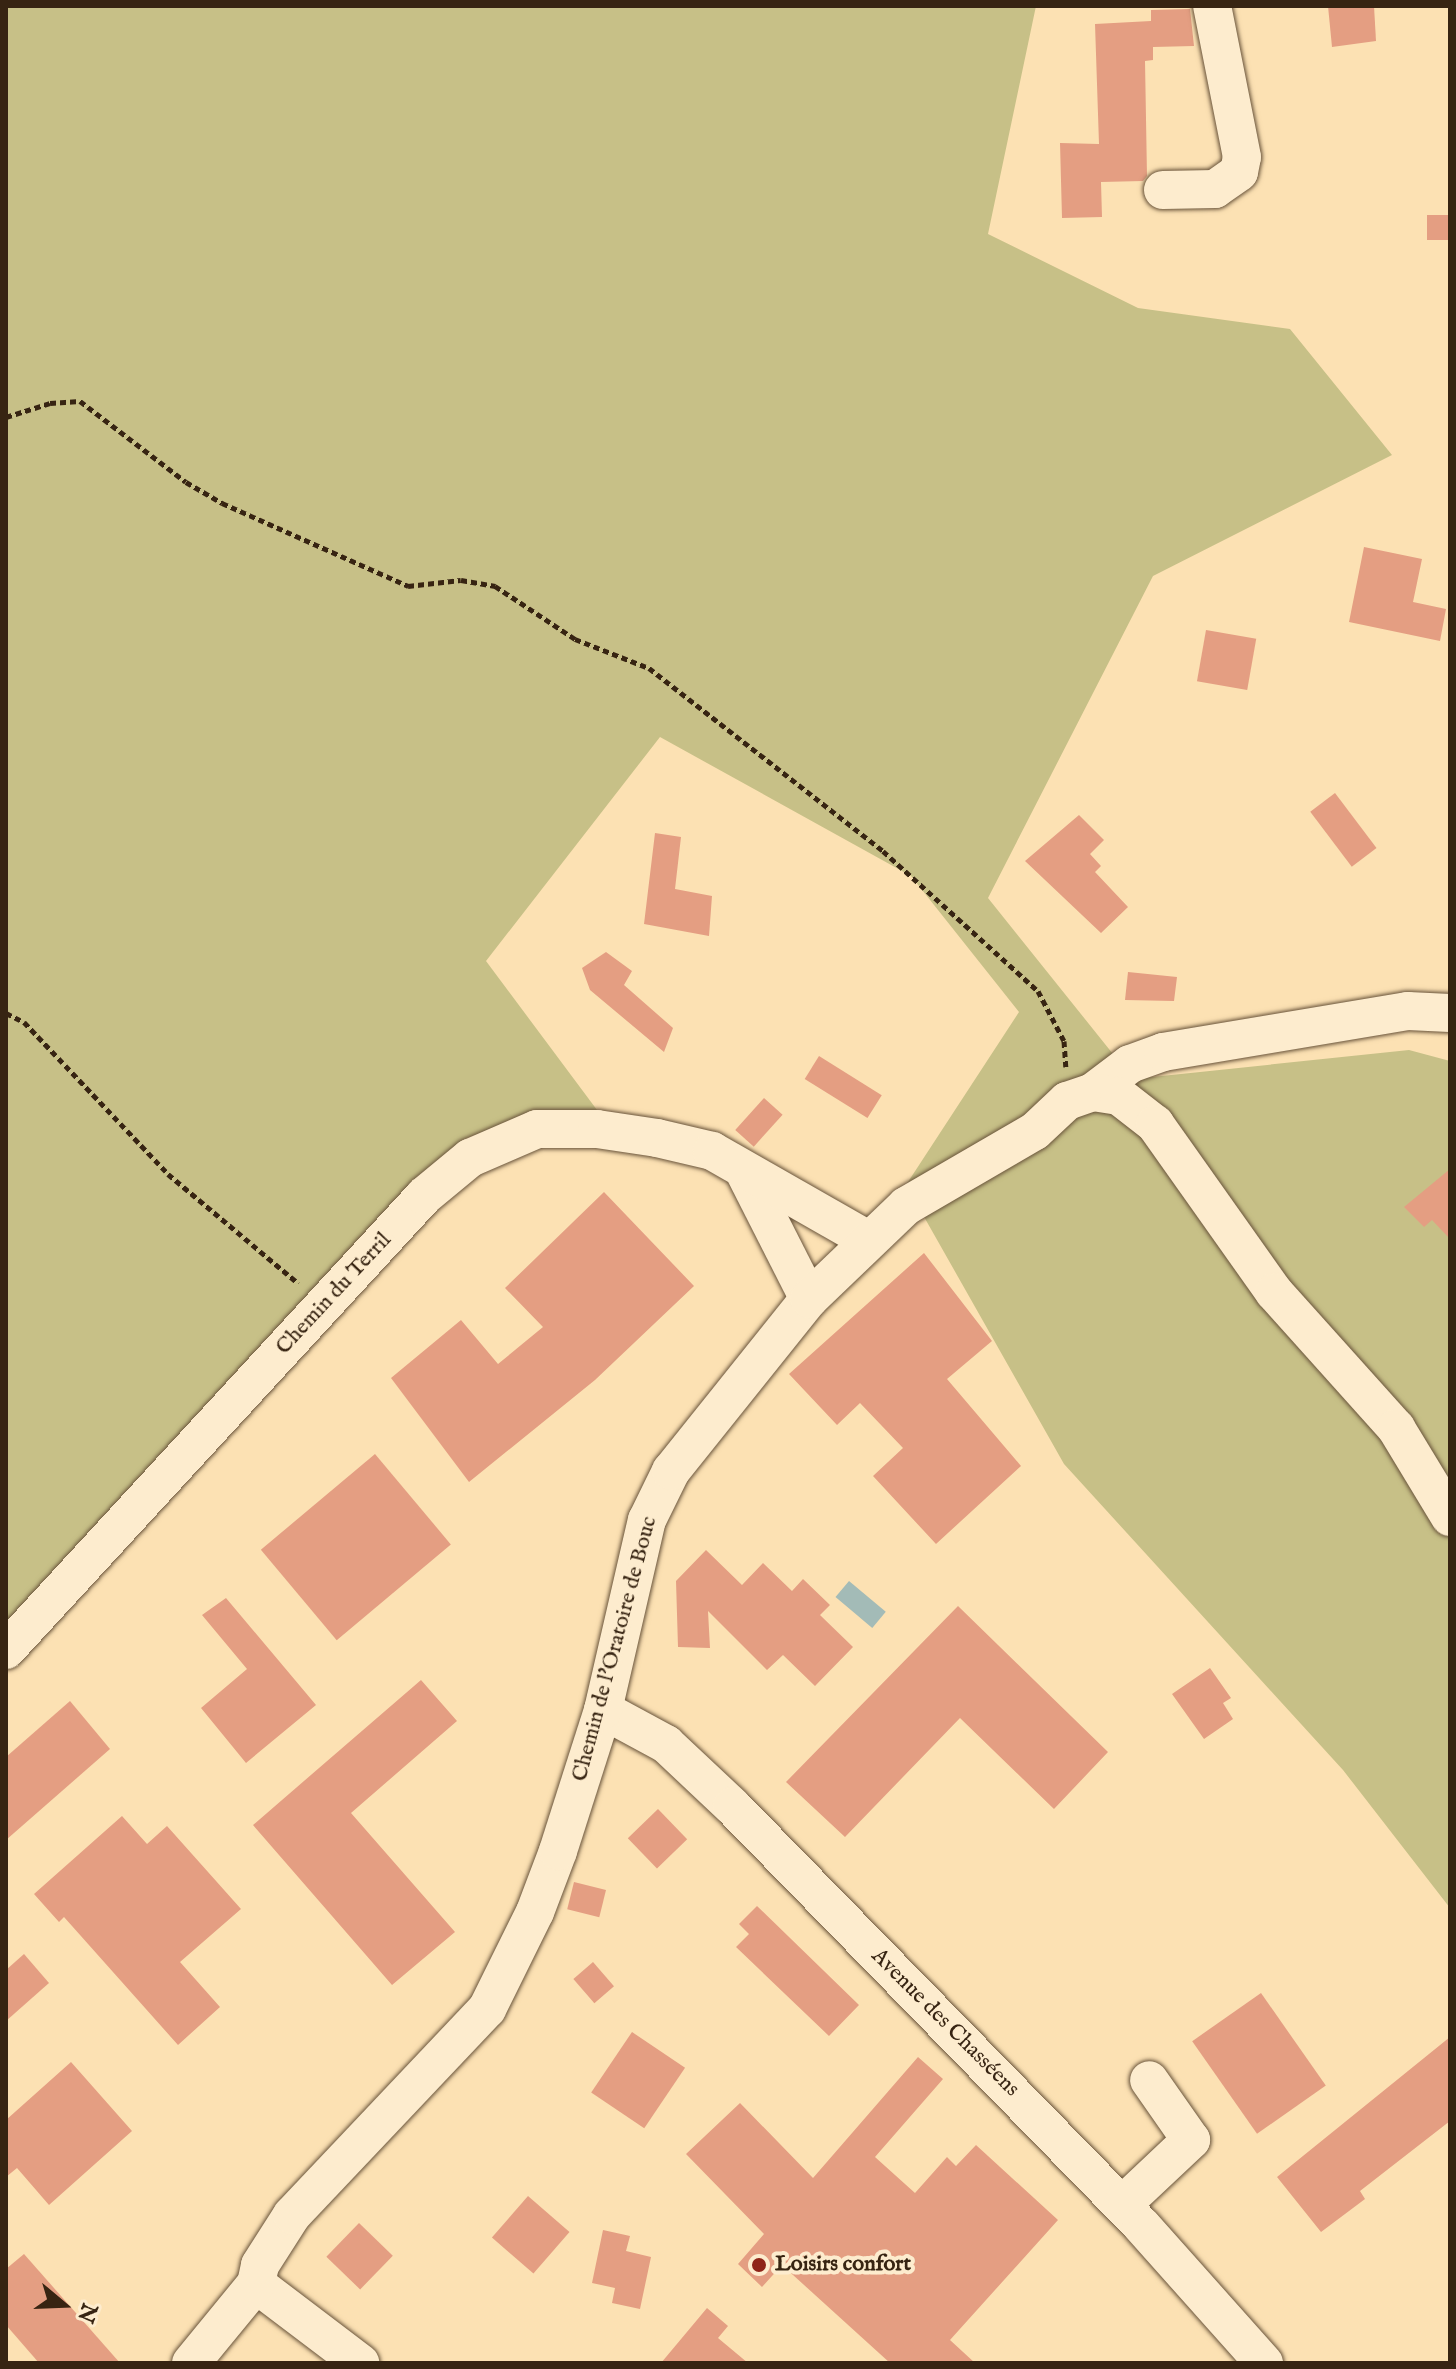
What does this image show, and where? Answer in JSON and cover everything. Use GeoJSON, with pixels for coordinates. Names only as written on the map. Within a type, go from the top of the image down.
{"type":"FeatureCollection","features":[{"type":"Feature","properties":{"kind":"street"},"geometry":{"type":"LineString","coordinates":[[1163,190],[1215,189],[1239,172],[1242,157],[1212,6]]}},
{"type":"Feature","properties":{"kind":"street","name":"Chemin de l'Oratoire de Bouc"},"geometry":{"type":"LineString","coordinates":[[191,2363],[256,2284],[260,2265],[286,2223],[487,2009],[535,1912],[603,1710],[647,1520],[671,1471],[809,1299],[906,1206],[1035,1131],[1130,1064],[1163,1052],[1408,1011],[1442,1012]]}},
{"type":"Feature","properties":{"kind":"street"},"geometry":{"type":"LineString","coordinates":[[1080,1097],[1119,1096],[1155,1124],[1274,1292],[1396,1428],[1450,1517]]}},
{"type":"Feature","properties":{"kind":"street","name":"Chemin du Terril"},"geometry":{"type":"LineString","coordinates":[[6,1650],[424,1196],[470,1158],[537,1129],[597,1129],[657,1138],[712,1151],[746,1175],[868,1240]]}},
{"type":"Feature","properties":{"kind":"street"},"geometry":{"type":"LineString","coordinates":[[746,1175],[809,1299]]}},
{"type":"Feature","properties":{"kind":"street","name":"Avenue des Chasséens"},"geometry":{"type":"LineString","coordinates":[[603,1710],[666,1744],[732,1806],[1122,2205],[1264,2363]]}},
{"type":"Feature","properties":{"kind":"street"},"geometry":{"type":"LineString","coordinates":[[1122,2205],[1191,2140],[1149,2080]]}},
{"type":"Feature","properties":{"kind":"street"},"geometry":{"type":"LineString","coordinates":[[256,2284],[360,2363]]}},
{"type":"Feature","properties":{"kind":"path"},"geometry":{"type":"LineString","coordinates":[[6,417],[50,403],[80,401],[186,482],[222,503],[408,586],[461,580],[495,586],[575,639],[649,668],[883,851],[1038,991],[1064,1041],[1080,1097]]}},
{"type":"Feature","properties":{"kind":"path"},"geometry":{"type":"LineString","coordinates":[[6,1013],[24,1022],[168,1174],[324,1305]]}},
{"type":"Feature","properties":{"kind":"shaded area"},"geometry":{"type":"Polygon","coordinates":[[[6,6],[1036,6],[988,234],[1138,308],[1290,329],[1392,455],[1153,576],[988,898],[1133,1079],[1409,1050],[1450,1061],[1450,1908],[1343,1770],[1064,1464],[906,1185],[1019,1012],[911,876],[660,737],[486,961],[600,1114],[538,1113],[464,1139],[413,1180],[6,1622],[6,6]]]}},
{"type":"Feature","properties":{"kind":"water"},"geometry":{"type":"Polygon","coordinates":[[[849,1581],[886,1612],[872,1628],[836,1597],[849,1581]]]}},
{"type":"Feature","properties":{"kind":"building"},"geometry":{"type":"Polygon","coordinates":[[[1328,6],[1374,6],[1376,41],[1332,47],[1328,6]]]}},
{"type":"Feature","properties":{"kind":"building"},"geometry":{"type":"Polygon","coordinates":[[[1190,9],[1194,46],[1153,47],[1153,60],[1145,61],[1147,176],[1143,181],[1101,182],[1102,217],[1062,218],[1060,143],[1099,144],[1095,24],[1151,21],[1151,10],[1190,9]]]}},
{"type":"Feature","properties":{"kind":"building"},"geometry":{"type":"Polygon","coordinates":[[[1427,215],[1450,215],[1450,240],[1427,240],[1427,215]]]}},
{"type":"Feature","properties":{"kind":"building"},"geometry":{"type":"Polygon","coordinates":[[[1364,547],[1422,559],[1413,602],[1446,609],[1440,641],[1349,622],[1364,547]]]}},
{"type":"Feature","properties":{"kind":"building"},"geometry":{"type":"Polygon","coordinates":[[[1206,630],[1256,639],[1247,690],[1197,681],[1206,630]]]}},
{"type":"Feature","properties":{"kind":"building"},"geometry":{"type":"Polygon","coordinates":[[[1335,793],[1377,848],[1352,867],[1310,812],[1335,793]]]}},
{"type":"Feature","properties":{"kind":"building"},"geometry":{"type":"Polygon","coordinates":[[[1079,815],[1104,840],[1090,854],[1101,866],[1095,872],[1128,907],[1101,933],[1025,861],[1079,815]]]}},
{"type":"Feature","properties":{"kind":"building"},"geometry":{"type":"Polygon","coordinates":[[[655,833],[681,837],[675,889],[712,896],[709,936],[644,924],[655,833]]]}},
{"type":"Feature","properties":{"kind":"building"},"geometry":{"type":"Polygon","coordinates":[[[606,952],[632,971],[624,985],[673,1028],[664,1052],[590,990],[582,968],[606,952]]]}},
{"type":"Feature","properties":{"kind":"building"},"geometry":{"type":"Polygon","coordinates":[[[1128,972],[1177,977],[1174,1001],[1125,1000],[1128,972]]]}},
{"type":"Feature","properties":{"kind":"building"},"geometry":{"type":"Polygon","coordinates":[[[819,1056],[882,1095],[867,1118],[805,1079],[819,1056]]]}},
{"type":"Feature","properties":{"kind":"building"},"geometry":{"type":"Polygon","coordinates":[[[764,1098],[783,1115],[754,1147],[735,1130],[764,1098]]]}},
{"type":"Feature","properties":{"kind":"building"},"geometry":{"type":"Polygon","coordinates":[[[1450,1169],[1450,1239],[1432,1220],[1424,1227],[1404,1207],[1450,1169]]]}},
{"type":"Feature","properties":{"kind":"building"},"geometry":{"type":"Polygon","coordinates":[[[604,1192],[694,1286],[595,1380],[469,1482],[391,1378],[461,1320],[498,1364],[543,1327],[505,1288],[604,1192]]]}},
{"type":"Feature","properties":{"kind":"building"},"geometry":{"type":"Polygon","coordinates":[[[924,1253],[992,1341],[947,1379],[1021,1466],[936,1544],[873,1476],[903,1448],[860,1403],[837,1425],[789,1374],[924,1253]]]}},
{"type":"Feature","properties":{"kind":"building"},"geometry":{"type":"Polygon","coordinates":[[[375,1454],[451,1544],[337,1640],[261,1550],[375,1454]]]}},
{"type":"Feature","properties":{"kind":"building"},"geometry":{"type":"Polygon","coordinates":[[[706,1550],[742,1585],[763,1563],[792,1591],[803,1579],[830,1605],[820,1615],[853,1647],[815,1686],[783,1655],[767,1670],[708,1611],[710,1648],[678,1647],[676,1581],[706,1550]]]}},
{"type":"Feature","properties":{"kind":"building"},"geometry":{"type":"Polygon","coordinates":[[[226,1598],[316,1705],[246,1763],[201,1708],[247,1669],[202,1615],[226,1598]]]}},
{"type":"Feature","properties":{"kind":"building"},"geometry":{"type":"Polygon","coordinates":[[[958,1606],[1108,1752],[1054,1809],[960,1718],[845,1837],[786,1782],[958,1606]]]}},
{"type":"Feature","properties":{"kind":"building"},"geometry":{"type":"Polygon","coordinates":[[[1210,1668],[1231,1698],[1223,1703],[1233,1719],[1204,1739],[1172,1694],[1210,1668]]]}},
{"type":"Feature","properties":{"kind":"building"},"geometry":{"type":"Polygon","coordinates":[[[421,1680],[457,1721],[351,1813],[455,1932],[392,1985],[253,1825],[421,1680]]]}},
{"type":"Feature","properties":{"kind":"building"},"geometry":{"type":"Polygon","coordinates":[[[70,1701],[110,1749],[6,1840],[6,1757],[70,1701]]]}},
{"type":"Feature","properties":{"kind":"building"},"geometry":{"type":"Polygon","coordinates":[[[658,1809],[687,1839],[657,1868],[628,1838],[658,1809]]]}},
{"type":"Feature","properties":{"kind":"building"},"geometry":{"type":"Polygon","coordinates":[[[122,1816],[147,1844],[167,1826],[241,1909],[180,1962],[220,2007],[178,2045],[64,1917],[59,1922],[34,1894],[122,1816]]]}},
{"type":"Feature","properties":{"kind":"building"},"geometry":{"type":"Polygon","coordinates":[[[574,1882],[606,1890],[599,1917],[567,1909],[574,1882]]]}},
{"type":"Feature","properties":{"kind":"building"},"geometry":{"type":"Polygon","coordinates":[[[757,1906],[859,2005],[829,2036],[736,1947],[749,1934],[739,1924],[757,1906]]]}},
{"type":"Feature","properties":{"kind":"building"},"geometry":{"type":"Polygon","coordinates":[[[24,1954],[49,1983],[6,2021],[6,1970],[24,1954]]]}},
{"type":"Feature","properties":{"kind":"building"},"geometry":{"type":"Polygon","coordinates":[[[593,1962],[614,1986],[594,2003],[573,1979],[593,1962]]]}},
{"type":"Feature","properties":{"kind":"building"},"geometry":{"type":"Polygon","coordinates":[[[1261,1993],[1326,2086],[1257,2134],[1192,2041],[1261,1993]]]}},
{"type":"Feature","properties":{"kind":"building"},"geometry":{"type":"Polygon","coordinates":[[[632,2032],[685,2068],[644,2128],[591,2093],[632,2032]]]}},
{"type":"Feature","properties":{"kind":"building"},"geometry":{"type":"Polygon","coordinates":[[[1450,2037],[1450,2121],[1360,2191],[1365,2199],[1321,2232],[1277,2177],[1450,2037]]]}},
{"type":"Feature","properties":{"kind":"building"},"geometry":{"type":"Polygon","coordinates":[[[918,2057],[943,2079],[875,2157],[915,2193],[947,2157],[956,2166],[976,2145],[1058,2220],[950,2340],[975,2363],[890,2363],[782,2265],[762,2287],[738,2264],[764,2234],[686,2154],[740,2103],[813,2178],[918,2057]]]}},
{"type":"Feature","properties":{"kind":"building"},"geometry":{"type":"Polygon","coordinates":[[[71,2062],[132,2131],[49,2205],[17,2168],[6,2177],[6,2120],[71,2062]]]}},
{"type":"Feature","properties":{"kind":"building"},"geometry":{"type":"Polygon","coordinates":[[[528,2196],[570,2232],[533,2274],[492,2238],[528,2196]]]}},
{"type":"Feature","properties":{"kind":"building"},"geometry":{"type":"Polygon","coordinates":[[[359,2223],[393,2256],[360,2289],[326,2257],[359,2223]]]}},
{"type":"Feature","properties":{"kind":"building"},"geometry":{"type":"Polygon","coordinates":[[[603,2230],[630,2236],[626,2251],[651,2257],[640,2309],[612,2303],[615,2288],[592,2283],[603,2230]]]}},
{"type":"Feature","properties":{"kind":"building"},"geometry":{"type":"Polygon","coordinates":[[[24,2254],[120,2363],[39,2363],[6,2325],[6,2269],[24,2254]]]}},
{"type":"Feature","properties":{"kind":"building"},"geometry":{"type":"Polygon","coordinates":[[[707,2308],[728,2326],[718,2338],[748,2363],[661,2363],[707,2308]]]}},
{"type":"Feature","properties":{"kind":"place","name":"Loisirs confort"},"geometry":{"type":"Point","coordinates":[759,2265]}}]}
